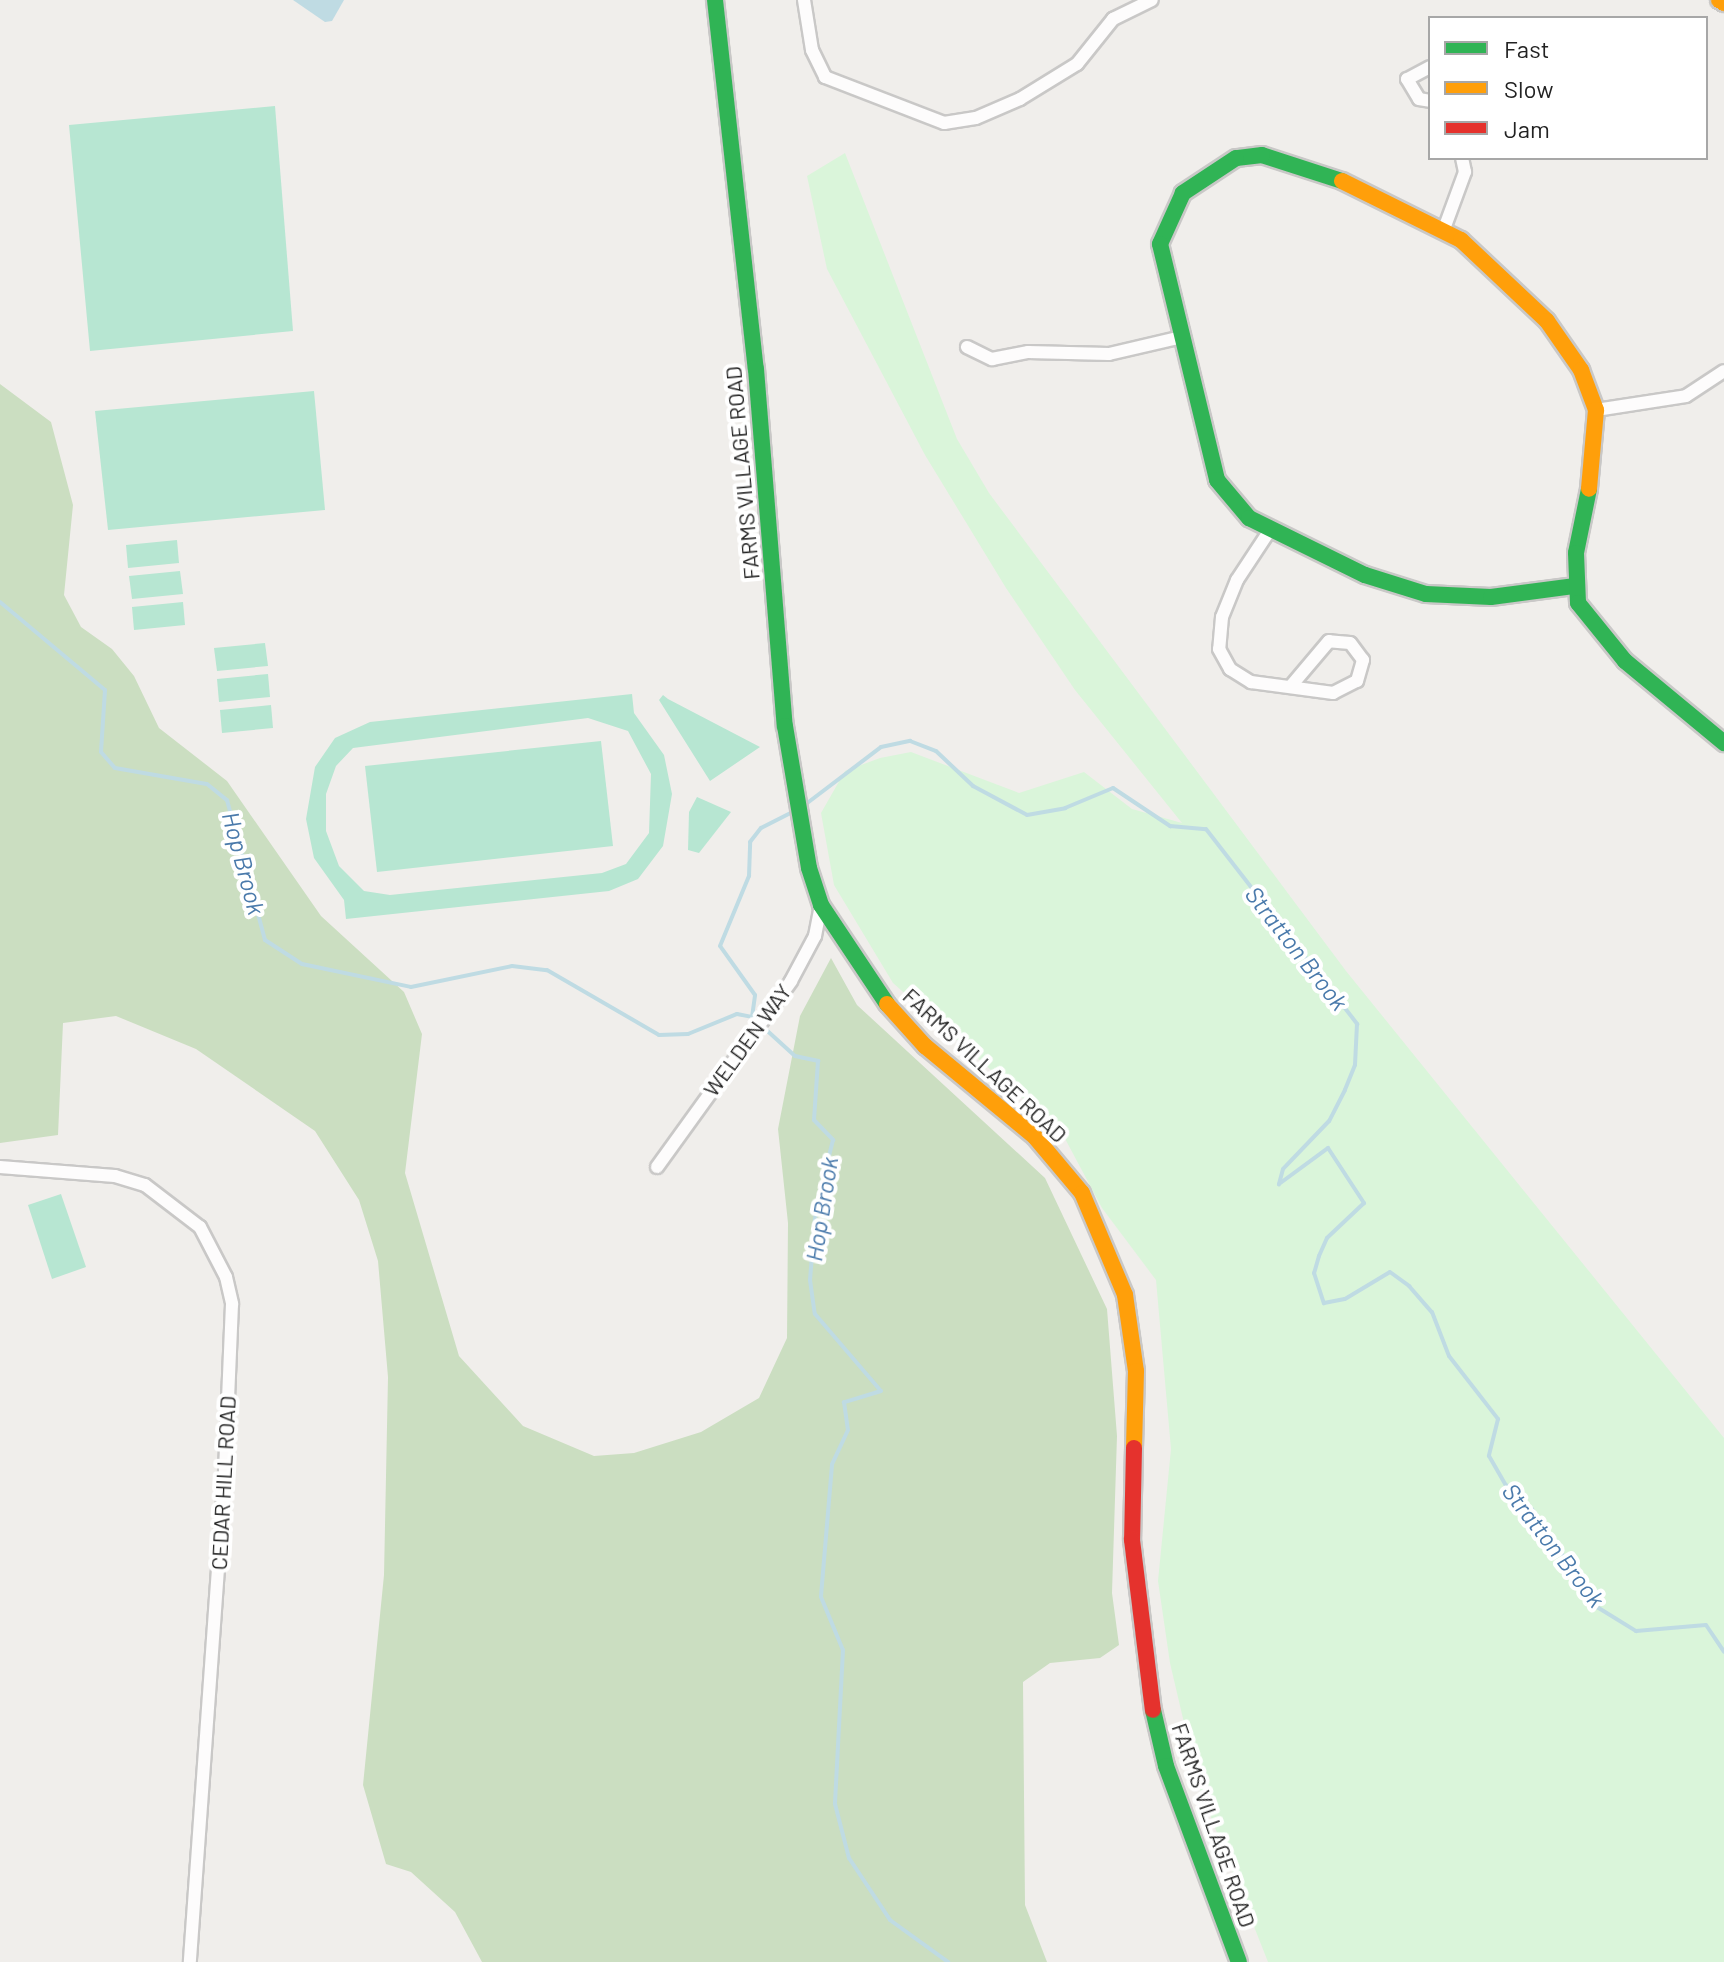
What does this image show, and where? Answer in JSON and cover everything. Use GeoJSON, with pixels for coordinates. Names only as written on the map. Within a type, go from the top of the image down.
{"type":"FeatureCollection","features":[{"type":"Feature","properties":{"kind":"main road","name":"FARMS VILLAGE ROAD"},"geometry":{"type":"LineString","coordinates":[[715,0],[793,796],[821,905],[888,1007],[925,1046],[1035,1137],[1082,1193],[1102,1231],[1125,1295],[1136,1371],[1132,1540],[1144,1668],[1166,1766],[1239,1962]]}},
{"type":"Feature","properties":{"kind":"main road"},"geometry":{"type":"LineString","coordinates":[[1575,586],[1491,597],[1426,594],[1268,533],[1217,480],[1178,338],[1160,244],[1170,211],[1183,193],[1236,158],[1262,155],[1373,191],[1444,229],[1547,321],[1581,370],[1596,410],[1575,586],[1590,625],[1686,716],[1724,743]]}},
{"type":"Feature","properties":{"kind":"street"},"geometry":{"type":"LineString","coordinates":[[804,0],[812,50],[825,77],[944,123],[976,118],[1020,99],[1077,64],[1113,19],[1152,0]]}},
{"type":"Feature","properties":{"kind":"street"},"geometry":{"type":"LineString","coordinates":[[1428,68],[1407,79],[1419,99],[1428,101]]}},
{"type":"Feature","properties":{"kind":"street"},"geometry":{"type":"LineString","coordinates":[[1444,229],[1465,172],[1462,160]]}},
{"type":"Feature","properties":{"kind":"street"},"geometry":{"type":"LineString","coordinates":[[967,347],[992,359],[1028,352],[1109,354],[1178,338]]}},
{"type":"Feature","properties":{"kind":"street"},"geometry":{"type":"LineString","coordinates":[[1596,410],[1686,396],[1724,371]]}},
{"type":"Feature","properties":{"kind":"street"},"geometry":{"type":"LineString","coordinates":[[1268,533],[1228,597],[1219,649],[1239,677],[1290,687],[1345,690],[1363,671],[1358,649],[1340,641],[1321,646],[1290,687]]}},
{"type":"Feature","properties":{"kind":"street","name":"WELDEN WAY"},"geometry":{"type":"LineString","coordinates":[[657,1167],[756,1028],[815,936],[821,905]]}},
{"type":"Feature","properties":{"kind":"street","name":"CEDAR HILL ROAD"},"geometry":{"type":"LineString","coordinates":[[0,1167],[115,1176],[145,1185],[200,1227],[226,1277],[232,1304],[225,1471],[190,1962]]}},
{"type":"Feature","properties":{"kind":"green space"},"geometry":{"type":"Polygon","coordinates":[[[275,106],[293,331],[90,351],[69,125],[275,106]]]}},
{"type":"Feature","properties":{"kind":"green space"},"geometry":{"type":"Polygon","coordinates":[[[845,153],[957,439],[989,493],[1346,971],[1724,1438],[1724,1962],[1268,1962],[1199,1787],[1170,1663],[1158,1581],[1171,1449],[1156,1280],[1102,1208],[1062,1133],[893,983],[834,885],[821,813],[845,771],[880,758],[911,752],[1019,793],[1084,772],[1132,809],[1182,823],[1075,690],[1006,588],[925,455],[827,269],[807,176],[845,153]]]}},
{"type":"Feature","properties":{"kind":"green space"},"geometry":{"type":"Polygon","coordinates":[[[0,384],[51,422],[73,505],[64,595],[81,627],[112,649],[134,676],[159,728],[227,781],[321,916],[404,992],[422,1034],[405,1173],[459,1356],[523,1426],[594,1456],[634,1453],[701,1432],[759,1398],[787,1338],[788,1223],[778,1129],[800,1016],[831,958],[857,1005],[1045,1178],[1107,1309],[1117,1436],[1112,1593],[1119,1645],[1100,1658],[1050,1663],[1023,1682],[1025,1905],[1047,1962],[482,1962],[455,1912],[411,1872],[386,1864],[363,1785],[384,1575],[388,1377],[378,1261],[359,1200],[315,1131],[196,1049],[116,1016],[63,1023],[58,1135],[0,1143],[0,384]]]}},
{"type":"Feature","properties":{"kind":"green space"},"geometry":{"type":"Polygon","coordinates":[[[314,391],[325,510],[108,530],[95,411],[314,391]]]}},
{"type":"Feature","properties":{"kind":"green space"},"geometry":{"type":"Polygon","coordinates":[[[177,540],[179,563],[128,568],[126,545],[177,540]]]}},
{"type":"Feature","properties":{"kind":"green space"},"geometry":{"type":"Polygon","coordinates":[[[180,571],[183,594],[132,599],[129,576],[180,571]]]}},
{"type":"Feature","properties":{"kind":"green space"},"geometry":{"type":"Polygon","coordinates":[[[183,602],[185,625],[134,630],[132,607],[183,602]]]}},
{"type":"Feature","properties":{"kind":"green space"},"geometry":{"type":"Polygon","coordinates":[[[265,643],[268,666],[217,671],[214,648],[265,643]]]}},
{"type":"Feature","properties":{"kind":"green space"},"geometry":{"type":"Polygon","coordinates":[[[268,674],[270,697],[219,702],[217,679],[268,674]]]}},
{"type":"Feature","properties":{"kind":"green space"},"geometry":{"type":"Polygon","coordinates":[[[632,694],[634,713],[664,755],[672,794],[663,846],[638,879],[609,891],[346,919],[344,900],[314,858],[306,819],[315,767],[335,738],[370,722],[632,694]],[[588,718],[353,748],[336,766],[326,794],[326,831],[339,866],[364,891],[390,895],[602,873],[626,864],[649,833],[651,774],[628,731],[588,718]]]}},
{"type":"Feature","properties":{"kind":"green space"},"geometry":{"type":"Polygon","coordinates":[[[663,695],[760,747],[710,781],[659,700],[663,695]]]}},
{"type":"Feature","properties":{"kind":"green space"},"geometry":{"type":"Polygon","coordinates":[[[271,705],[273,728],[222,733],[220,710],[271,705]]]}},
{"type":"Feature","properties":{"kind":"green space"},"geometry":{"type":"Polygon","coordinates":[[[601,741],[613,846],[377,872],[365,766],[601,741]]]}},
{"type":"Feature","properties":{"kind":"green space"},"geometry":{"type":"Polygon","coordinates":[[[697,797],[731,812],[699,853],[688,850],[689,812],[697,797]]]}},
{"type":"Feature","properties":{"kind":"green space"},"geometry":{"type":"Polygon","coordinates":[[[61,1194],[86,1267],[52,1279],[28,1205],[61,1194]]]}},
{"type":"Feature","properties":{"kind":"water"},"geometry":{"type":"Polygon","coordinates":[[[293,0],[344,0],[332,21],[325,22],[293,0]]]}},
{"type":"Feature","properties":{"kind":"waterway","name":"Hop Brook"},"geometry":{"type":"LineString","coordinates":[[0,602],[105,690],[101,752],[115,768],[207,784],[227,800],[265,940],[302,964],[411,987],[512,966],[547,970],[659,1035],[688,1034],[737,1014],[752,1017],[795,1056],[818,1061],[814,1120],[833,1140],[816,1207],[810,1280],[815,1314],[881,1391],[844,1402],[848,1430],[832,1465],[821,1597],[843,1650],[835,1804],[849,1858],[890,1920],[948,1962]]}},
{"type":"Feature","properties":{"kind":"waterway","name":"Stratton Brook"},"geometry":{"type":"LineString","coordinates":[[802,807],[881,747],[910,741],[936,751],[973,786],[1027,815],[1065,808],[1113,788],[1170,826],[1206,829],[1357,1024],[1355,1065],[1345,1090],[1329,1121],[1283,1169],[1279,1184],[1328,1148],[1364,1203],[1327,1238],[1319,1256],[1314,1273],[1324,1303],[1345,1299],[1390,1272],[1409,1286],[1432,1312],[1449,1356],[1498,1419],[1489,1456],[1506,1485],[1532,1509],[1597,1607],[1636,1631],[1706,1625],[1724,1652]]}},
{"type":"Feature","properties":{"kind":"waterway","name":"Stratton Brook"},"geometry":{"type":"LineString","coordinates":[[752,1017],[755,995],[720,946],[749,876],[750,842],[761,828],[794,811]]}},
{"type":"Feature","properties":{"kind":"traffic: fast"},"geometry":{"type":"LineString","coordinates":[[715,0],[756,369],[785,726],[809,868],[821,905],[887,1004]]}},
{"type":"Feature","properties":{"kind":"traffic: fast"},"geometry":{"type":"LineString","coordinates":[[1342,181],[1262,155],[1236,158],[1183,193],[1160,244],[1217,480],[1249,518],[1365,575],[1426,594],[1491,597],[1575,586]]}},
{"type":"Feature","properties":{"kind":"traffic: fast"},"geometry":{"type":"LineString","coordinates":[[1589,489],[1576,553],[1578,603],[1625,661],[1724,743]]}},
{"type":"Feature","properties":{"kind":"traffic: fast"},"geometry":{"type":"LineString","coordinates":[[1153,1710],[1166,1766],[1239,1962]]}},
{"type":"Feature","properties":{"kind":"traffic: slow"},"geometry":{"type":"LineString","coordinates":[[1719,0],[1724,3]]}},
{"type":"Feature","properties":{"kind":"traffic: slow"},"geometry":{"type":"LineString","coordinates":[[1342,181],[1461,240],[1547,321],[1581,370],[1596,410],[1589,489]]}},
{"type":"Feature","properties":{"kind":"traffic: slow"},"geometry":{"type":"LineString","coordinates":[[887,1004],[925,1046],[1035,1137],[1082,1193],[1125,1295],[1136,1371],[1134,1448]]}},
{"type":"Feature","properties":{"kind":"traffic: jam"},"geometry":{"type":"LineString","coordinates":[[1134,1448],[1132,1540],[1153,1710]]}}]}
